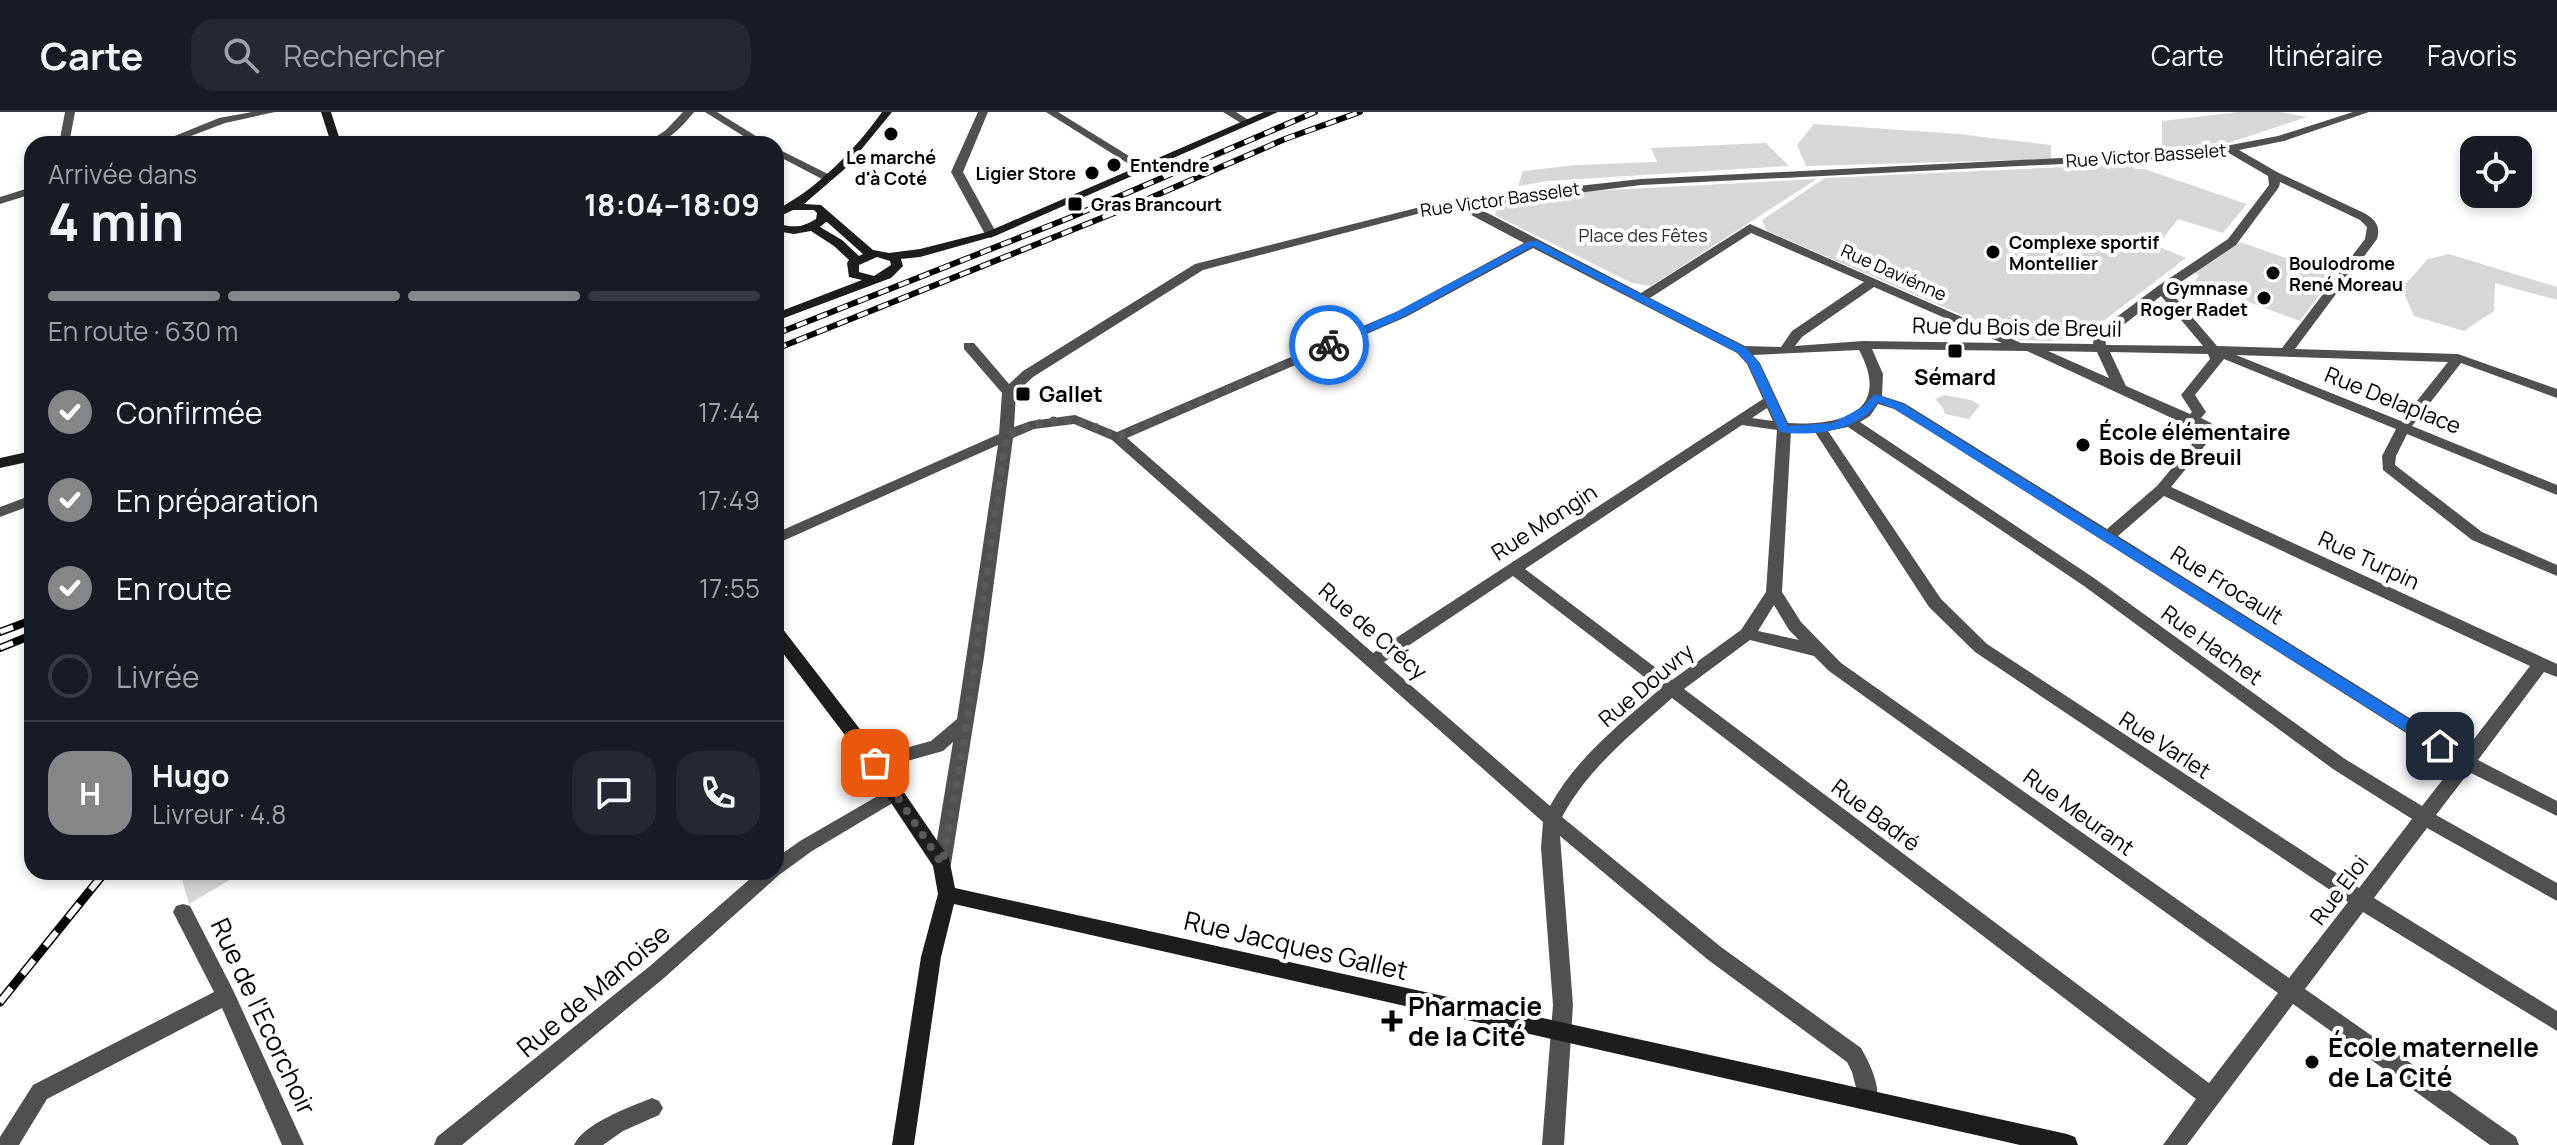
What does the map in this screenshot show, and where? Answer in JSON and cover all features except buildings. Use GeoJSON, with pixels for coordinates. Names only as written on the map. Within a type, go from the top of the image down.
{"type":"FeatureCollection","features":[{"type":"Feature","properties":{"kind":"main road"},"geometry":{"type":"LineString","coordinates":[[326,112],[334,136]]}},
{"type":"Feature","properties":{"kind":"main road"},"geometry":{"type":"LineString","coordinates":[[784,235],[822,220],[815,205],[826,177],[865,141],[887,112]]}},
{"type":"Feature","properties":{"kind":"main road"},"geometry":{"type":"LineString","coordinates":[[784,314],[990,234],[1273,112]]}},
{"type":"Feature","properties":{"kind":"main road"},"geometry":{"type":"LineString","coordinates":[[784,211],[815,205],[870,254]]}},
{"type":"Feature","properties":{"kind":"main road"},"geometry":{"type":"LineString","coordinates":[[784,227],[806,228],[838,243],[856,260]]}},
{"type":"Feature","properties":{"kind":"main road"},"geometry":{"type":"LineString","coordinates":[[853,274],[851,266],[856,260],[870,254],[892,256],[920,253],[990,234]]}},
{"type":"Feature","properties":{"kind":"main road"},"geometry":{"type":"LineString","coordinates":[[890,273],[897,266],[892,256]]}},
{"type":"Feature","properties":{"kind":"main road"},"geometry":{"type":"LineString","coordinates":[[853,274],[872,279]]}},
{"type":"Feature","properties":{"kind":"main road"},"geometry":{"type":"LineString","coordinates":[[818,300],[839,289],[853,274]]}},
{"type":"Feature","properties":{"kind":"main road"},"geometry":{"type":"LineString","coordinates":[[0,463],[24,458]]}},
{"type":"Feature","properties":{"kind":"main road"},"geometry":{"type":"LineString","coordinates":[[784,643],[875,763],[942,864],[947,894],[931,957],[903,1145]]}},
{"type":"Feature","properties":{"kind":"main road","name":"Rue Jacques Gallet"},"geometry":{"type":"LineString","coordinates":[[947,894],[2067,1145]]}},
{"type":"Feature","properties":{"kind":"street"},"geometry":{"type":"LineString","coordinates":[[66,136],[70,112]]}},
{"type":"Feature","properties":{"kind":"street"},"geometry":{"type":"LineString","coordinates":[[177,136],[220,116],[270,112]]}},
{"type":"Feature","properties":{"kind":"street"},"geometry":{"type":"LineString","coordinates":[[663,136],[689,112]]}},
{"type":"Feature","properties":{"kind":"street"},"geometry":{"type":"LineString","coordinates":[[710,112],[750,136]]}},
{"type":"Feature","properties":{"kind":"street"},"geometry":{"type":"LineString","coordinates":[[983,112],[957,172],[990,234]]}},
{"type":"Feature","properties":{"kind":"street"},"geometry":{"type":"LineString","coordinates":[[1051,112],[1144,169]]}},
{"type":"Feature","properties":{"kind":"street"},"geometry":{"type":"LineString","coordinates":[[1228,112],[1248,123]]}},
{"type":"Feature","properties":{"kind":"street","name":"Rue Victor Basselet"},"geometry":{"type":"LineString","coordinates":[[1009,392],[1028,374],[1199,267],[1427,207],[1641,182],[2150,157],[2230,149],[2300,133],[2364,112]]}},
{"type":"Feature","properties":{"kind":"street"},"geometry":{"type":"LineString","coordinates":[[2230,149],[2273,174],[2360,215],[2374,229],[2363,251],[2286,352]]}},
{"type":"Feature","properties":{"kind":"street"},"geometry":{"type":"LineString","coordinates":[[784,155],[826,177]]}},
{"type":"Feature","properties":{"kind":"street"},"geometry":{"type":"LineString","coordinates":[[2121,389],[2098,341],[2099,337],[2162,289],[2232,242],[2275,185],[2273,174]]}},
{"type":"Feature","properties":{"kind":"street"},"geometry":{"type":"LineString","coordinates":[[0,201],[24,193]]}},
{"type":"Feature","properties":{"kind":"street"},"geometry":{"type":"LineString","coordinates":[[1468,200],[1471,211],[1742,350],[1753,363],[1784,429],[1774,592]]}},
{"type":"Feature","properties":{"kind":"street","name":"Rue Daviénne"},"geometry":{"type":"LineString","coordinates":[[1642,298],[1750,228],[2027,348]]}},
{"type":"Feature","properties":{"kind":"street"},"geometry":{"type":"LineString","coordinates":[[1117,437],[1402,314],[1533,243]]}},
{"type":"Feature","properties":{"kind":"street"},"geometry":{"type":"LineString","coordinates":[[1785,351],[1797,334],[1872,282]]}},
{"type":"Feature","properties":{"kind":"street"},"geometry":{"type":"LineString","coordinates":[[2162,289],[2213,350],[2217,359],[2188,395],[2199,412],[2192,420]]}},
{"type":"Feature","properties":{"kind":"street"},"geometry":{"type":"LineString","coordinates":[[1740,420],[1784,429],[1820,429],[1849,421],[1868,408],[1875,398],[1876,372],[1863,345]]}},
{"type":"Feature","properties":{"kind":"street","name":"Rue du Bois de Breuil"},"geometry":{"type":"LineString","coordinates":[[1742,350],[1785,351],[1863,345],[2213,350],[2458,358],[2557,394]]}},
{"type":"Feature","properties":{"kind":"street"},"geometry":{"type":"LineString","coordinates":[[942,864],[1006,435],[1009,392],[969,346]]}},
{"type":"Feature","properties":{"kind":"street"},"geometry":{"type":"LineString","coordinates":[[2027,348],[2206,426],[2209,432],[2162,489],[2108,536]]}},
{"type":"Feature","properties":{"kind":"street","name":"Rue Delaplace"},"geometry":{"type":"LineString","coordinates":[[2213,350],[2557,490]]}},
{"type":"Feature","properties":{"kind":"street"},"geometry":{"type":"LineString","coordinates":[[2458,358],[2404,429],[2387,458],[2388,467],[2477,536],[2557,571]]}},
{"type":"Feature","properties":{"kind":"street","name":"Rue Frocault"},"geometry":{"type":"LineString","coordinates":[[1875,398],[1907,411],[2466,762],[2557,809]]}},
{"type":"Feature","properties":{"kind":"street","name":"Rue Mongin"},"geometry":{"type":"LineString","coordinates":[[1373,661],[1770,400]]}},
{"type":"Feature","properties":{"kind":"street","name":"Rue de Crécy"},"geometry":{"type":"LineString","coordinates":[[784,535],[1006,435],[1062,419],[1089,422],[1117,437],[1552,819],[1714,953],[1854,1055],[1862,1070],[1868,1100]]}},
{"type":"Feature","properties":{"kind":"street","name":"Rue Hachet"},"geometry":{"type":"LineString","coordinates":[[1849,421],[2089,582],[2315,748],[2424,817],[2557,893]]}},
{"type":"Feature","properties":{"kind":"street","name":"Rue Varlet"},"geometry":{"type":"LineString","coordinates":[[1820,429],[1935,603],[1963,634],[2024,680],[2362,900],[2557,1022]]}},
{"type":"Feature","properties":{"kind":"street","name":"Rue Turpin"},"geometry":{"type":"LineString","coordinates":[[2162,489],[2549,668]]}},
{"type":"Feature","properties":{"kind":"street"},"geometry":{"type":"LineString","coordinates":[[0,512],[24,503]]}},
{"type":"Feature","properties":{"kind":"street","name":"Rue Badré"},"geometry":{"type":"LineString","coordinates":[[1513,568],[1670,690],[2211,1097]]}},
{"type":"Feature","properties":{"kind":"street","name":"Rue Douvry"},"geometry":{"type":"LineString","coordinates":[[1552,819],[1565,795],[1602,750],[1670,690],[1747,634],[1774,592]]}},
{"type":"Feature","properties":{"kind":"street","name":"Rue Meurant"},"geometry":{"type":"LineString","coordinates":[[1774,592],[1795,626],[1835,667],[2508,1145]]}},
{"type":"Feature","properties":{"kind":"street"},"geometry":{"type":"LineString","coordinates":[[1747,634],[1819,651]]}},
{"type":"Feature","properties":{"kind":"street","name":"Rue Eloi"},"geometry":{"type":"LineString","coordinates":[[2174,1145],[2466,762],[2549,668]]}},
{"type":"Feature","properties":{"kind":"street"},"geometry":{"type":"LineString","coordinates":[[875,763],[937,746],[965,722]]}},
{"type":"Feature","properties":{"kind":"street"},"geometry":{"type":"LineString","coordinates":[[784,862],[895,793]]}},
{"type":"Feature","properties":{"kind":"street"},"geometry":{"type":"LineString","coordinates":[[1552,819],[1550,848],[1563,1032],[1553,1145]]}},
{"type":"Feature","properties":{"kind":"street","name":"Rue de Manoise"},"geometry":{"type":"LineString","coordinates":[[445,1145],[657,972],[762,880]]}},
{"type":"Feature","properties":{"kind":"street","name":"Rue de l'Ecorchoir"},"geometry":{"type":"LineString","coordinates":[[183,912],[226,996],[293,1145]]}},
{"type":"Feature","properties":{"kind":"street"},"geometry":{"type":"LineString","coordinates":[[7,1145],[40,1092],[226,996]]}},
{"type":"Feature","properties":{"kind":"street"},"geometry":{"type":"LineString","coordinates":[[585,1145],[615,1124],[652,1108]]}},
{"type":"Feature","properties":{"kind":"green space"},"geometry":{"type":"Polygon","coordinates":[[[2239,112],[2281,112],[2307,117],[2219,146],[2162,151],[2162,121],[2239,112]]]}},
{"type":"Feature","properties":{"kind":"green space"},"geometry":{"type":"Polygon","coordinates":[[[1814,124],[1958,134],[2051,145],[2051,159],[1806,166],[1797,145],[1814,124]]]}},
{"type":"Feature","properties":{"kind":"green space"},"geometry":{"type":"Polygon","coordinates":[[[1766,143],[1789,166],[1548,181],[1518,186],[1523,171],[1576,165],[1657,162],[1651,148],[1766,143]]]}},
{"type":"Feature","properties":{"kind":"green space","name":"Complexe sportif Montellier"},"geometry":{"type":"Polygon","coordinates":[[[2130,164],[2135,169],[2144,169],[2247,204],[2223,233],[2178,219],[2157,246],[2186,258],[2085,335],[2050,341],[2020,340],[1767,231],[1762,220],[1825,178],[2130,164]]]}},
{"type":"Feature","properties":{"kind":"green space","name":"Place des Fêtes"},"geometry":{"type":"Polygon","coordinates":[[[1817,179],[1651,286],[1632,283],[1495,215],[1498,202],[1589,191],[1817,179]]]}},
{"type":"Feature","properties":{"kind":"green space","name":"Complexe sportif Montellier"},"geometry":{"type":"Polygon","coordinates":[[[2240,242],[2334,275],[2300,321],[2194,282],[2199,276],[2193,271],[2240,242]]]}},
{"type":"Feature","properties":{"kind":"green space"},"geometry":{"type":"Polygon","coordinates":[[[2449,254],[2557,287],[2557,300],[2495,283],[2494,311],[2464,331],[2414,316],[2402,288],[2428,259],[2449,254]]]}},
{"type":"Feature","properties":{"kind":"green space"},"geometry":{"type":"Polygon","coordinates":[[[1944,395],[1971,400],[1980,405],[1969,419],[1945,414],[1935,399],[1944,395]]]}},
{"type":"Feature","properties":{"kind":"green space"},"geometry":{"type":"Polygon","coordinates":[[[182,880],[230,880],[189,904],[182,880]]]}},
{"type":"Feature","properties":{"kind":"railway"},"geometry":{"type":"LineString","coordinates":[[784,331],[1069,218],[1315,112]]}},
{"type":"Feature","properties":{"kind":"railway"},"geometry":{"type":"LineString","coordinates":[[784,346],[1134,205],[1285,139],[1360,112]]}},
{"type":"Feature","properties":{"kind":"railway"},"geometry":{"type":"LineString","coordinates":[[0,632],[24,623]]}},
{"type":"Feature","properties":{"kind":"railway"},"geometry":{"type":"LineString","coordinates":[[0,648],[24,638]]}},
{"type":"Feature","properties":{"kind":"railway"},"geometry":{"type":"LineString","coordinates":[[0,1002],[99,880]]}},
{"type":"Feature","properties":{"kind":"way so far"},"geometry":{"type":"LineString","coordinates":[[875,763],[942,864],[963,750],[1006,435],[1049,420],[1075,419],[1089,422],[1117,437],[1329,345]]}},
{"type":"Feature","properties":{"kind":"place","name":"Le marché d'à Coté"},"geometry":{"type":"Point","coordinates":[891,134]}},
{"type":"Feature","properties":{"kind":"place","name":"Entendre"},"geometry":{"type":"Point","coordinates":[1114,165]}},
{"type":"Feature","properties":{"kind":"place","name":"Ligier Store"},"geometry":{"type":"Point","coordinates":[1092,173]}},
{"type":"Feature","properties":{"kind":"place","name":"Gras Brancourt"},"geometry":{"type":"Point","coordinates":[1075,204]}},
{"type":"Feature","properties":{"kind":"place","name":"Complexe sportif Montellier"},"geometry":{"type":"Point","coordinates":[1993,252]}},
{"type":"Feature","properties":{"kind":"place","name":"Boulodrome René Moreau"},"geometry":{"type":"Point","coordinates":[2273,273]}},
{"type":"Feature","properties":{"kind":"place","name":"Gymnase Roger Radet"},"geometry":{"type":"Point","coordinates":[2264,298]}},
{"type":"Feature","properties":{"kind":"place","name":"Sémard"},"geometry":{"type":"Point","coordinates":[1955,351]}},
{"type":"Feature","properties":{"kind":"place","name":"Gallet"},"geometry":{"type":"Point","coordinates":[1023,394]}},
{"type":"Feature","properties":{"kind":"place","name":"École élémentaire Bois de Breuil"},"geometry":{"type":"Point","coordinates":[2083,445]}},
{"type":"Feature","properties":{"kind":"place","name":"Pharmacie de la Cité"},"geometry":{"type":"Point","coordinates":[1392,1021]}},
{"type":"Feature","properties":{"kind":"place","name":"École maternelle de La Cité"},"geometry":{"type":"Point","coordinates":[2312,1062]}},
{"type":"Feature","properties":{"kind":"route"},"geometry":{"type":"LineString","coordinates":[[1329,345],[1402,314],[1533,243],[1742,350],[1753,363],[1784,429],[1836,426],[1868,408],[1875,398],[1899,406],[2440,746]]}}]}
